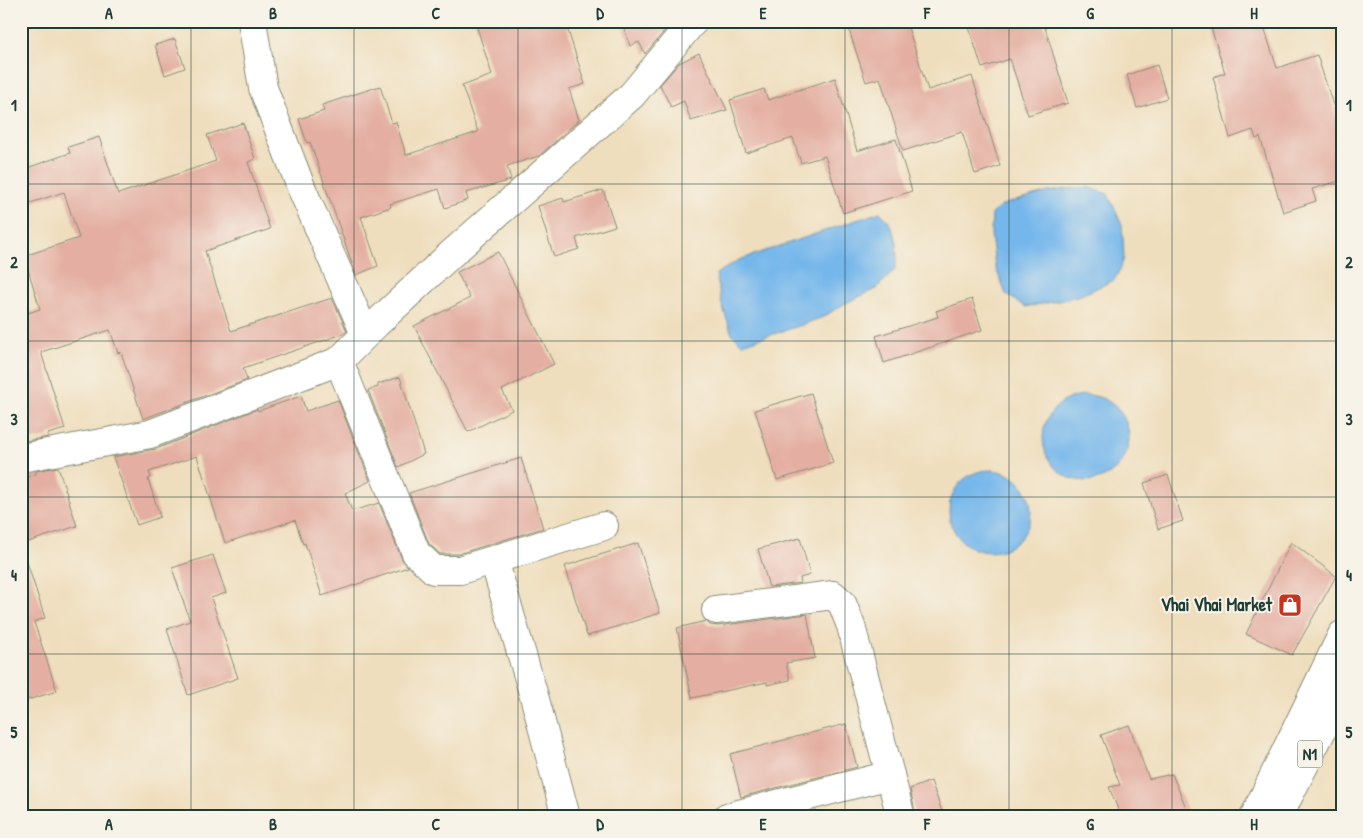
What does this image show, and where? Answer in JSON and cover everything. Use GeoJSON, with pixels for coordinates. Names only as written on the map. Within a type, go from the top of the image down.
{"type":"FeatureCollection","features":[{"type":"Feature","properties":{"kind":"main road"},"geometry":{"type":"LineString","coordinates":[[252,21],[263,88],[302,186],[365,334]]}},
{"type":"Feature","properties":{"kind":"main road"},"geometry":{"type":"LineString","coordinates":[[21,458],[150,434],[339,361],[365,334],[450,255],[632,95],[694,21]]}},
{"type":"Feature","properties":{"kind":"main road"},"geometry":{"type":"LineString","coordinates":[[339,361],[416,553],[434,570],[460,570],[604,526]]}},
{"type":"Feature","properties":{"kind":"main road"},"geometry":{"type":"LineString","coordinates":[[494,560],[536,703],[566,817]]}},
{"type":"Feature","properties":{"kind":"main road"},"geometry":{"type":"LineString","coordinates":[[716,610],[833,594],[842,603],[851,626],[901,817]]}},
{"type":"Feature","properties":{"kind":"main road"},"geometry":{"type":"LineString","coordinates":[[1254,817],[1342,635]]}},
{"type":"Feature","properties":{"kind":"main road","name":"N1"},"geometry":{"type":"LineString","coordinates":[[1278,817],[1342,691]]}},
{"type":"Feature","properties":{"kind":"main road"},"geometry":{"type":"LineString","coordinates":[[727,817],[890,775]]}},
{"type":"Feature","properties":{"kind":"water"},"geometry":{"type":"Polygon","coordinates":[[[1087,187],[1108,194],[1122,225],[1124,258],[1120,270],[1114,280],[1081,295],[1025,307],[1006,294],[995,266],[991,234],[992,213],[1005,204],[1048,192],[1087,187]]]}},
{"type":"Feature","properties":{"kind":"water"},"geometry":{"type":"Polygon","coordinates":[[[880,212],[891,224],[896,242],[897,258],[895,270],[876,289],[844,304],[823,317],[742,344],[732,334],[722,305],[716,274],[739,260],[880,212]]]}},
{"type":"Feature","properties":{"kind":"water"},"geometry":{"type":"Polygon","coordinates":[[[1078,395],[1094,395],[1103,398],[1117,407],[1126,421],[1129,438],[1126,455],[1117,469],[1103,478],[1094,481],[1078,481],[1062,474],[1050,462],[1043,446],[1043,430],[1050,414],[1062,402],[1078,395]]]}},
{"type":"Feature","properties":{"kind":"water"},"geometry":{"type":"Polygon","coordinates":[[[990,470],[1006,473],[1019,482],[1028,495],[1031,511],[1028,527],[1019,540],[1006,549],[990,552],[974,549],[961,540],[952,527],[949,511],[952,495],[961,482],[974,473],[990,470]]]}},
{"type":"Feature","properties":{"kind":"building"},"geometry":{"type":"Polygon","coordinates":[[[475,21],[565,21],[585,84],[569,89],[579,120],[539,156],[507,166],[511,180],[466,193],[468,200],[445,208],[439,189],[390,204],[391,207],[361,217],[378,266],[356,275],[310,142],[307,143],[299,119],[324,111],[322,105],[380,86],[392,123],[396,122],[406,155],[478,132],[462,86],[492,75],[475,21]]]}},
{"type":"Feature","properties":{"kind":"building"},"geometry":{"type":"Polygon","coordinates":[[[622,21],[673,21],[645,54],[639,42],[630,46],[622,21]]]}},
{"type":"Feature","properties":{"kind":"building"},"geometry":{"type":"Polygon","coordinates":[[[846,21],[906,21],[928,90],[972,76],[1000,166],[975,174],[962,132],[903,151],[880,78],[866,82],[846,21]]]}},
{"type":"Feature","properties":{"kind":"building"},"geometry":{"type":"Polygon","coordinates":[[[967,21],[1043,21],[1068,103],[1028,115],[1010,59],[982,68],[967,21]]]}},
{"type":"Feature","properties":{"kind":"building"},"geometry":{"type":"Polygon","coordinates":[[[1209,21],[1262,21],[1277,68],[1317,55],[1342,133],[1342,180],[1312,189],[1316,201],[1283,212],[1260,137],[1256,139],[1253,130],[1230,138],[1213,77],[1225,73],[1209,21]]]}},
{"type":"Feature","properties":{"kind":"building"},"geometry":{"type":"Polygon","coordinates":[[[175,39],[185,68],[165,75],[155,45],[175,39]]]}},
{"type":"Feature","properties":{"kind":"building"},"geometry":{"type":"Polygon","coordinates":[[[699,53],[727,110],[691,121],[684,101],[671,107],[660,85],[679,63],[699,53]]]}},
{"type":"Feature","properties":{"kind":"building"},"geometry":{"type":"Polygon","coordinates":[[[1157,65],[1167,98],[1137,108],[1127,75],[1157,65]]]}},
{"type":"Feature","properties":{"kind":"building"},"geometry":{"type":"Polygon","coordinates":[[[835,78],[857,151],[896,139],[912,191],[843,213],[825,156],[801,163],[793,138],[746,153],[730,100],[764,89],[768,100],[835,78]]]}},
{"type":"Feature","properties":{"kind":"building"},"geometry":{"type":"Polygon","coordinates":[[[243,123],[255,159],[248,162],[270,229],[205,251],[231,331],[332,298],[347,331],[243,368],[247,380],[143,419],[121,352],[118,353],[110,330],[41,352],[65,429],[48,434],[48,437],[26,441],[21,428],[21,307],[26,306],[28,313],[40,309],[24,256],[79,238],[64,192],[21,206],[21,170],[70,153],[68,147],[99,137],[118,194],[216,161],[207,135],[243,123]]]}},
{"type":"Feature","properties":{"kind":"building"},"geometry":{"type":"Polygon","coordinates":[[[603,190],[615,226],[576,238],[579,249],[554,257],[538,206],[563,198],[564,202],[603,190]]]}},
{"type":"Feature","properties":{"kind":"building"},"geometry":{"type":"Polygon","coordinates":[[[498,252],[554,364],[502,390],[512,410],[468,432],[414,326],[470,298],[457,272],[498,252]]]}},
{"type":"Feature","properties":{"kind":"building"},"geometry":{"type":"Polygon","coordinates":[[[972,299],[982,330],[884,363],[876,336],[938,317],[936,311],[972,299]]]}},
{"type":"Feature","properties":{"kind":"building"},"geometry":{"type":"Polygon","coordinates":[[[400,377],[424,454],[398,467],[368,390],[378,387],[378,384],[400,377]]]}},
{"type":"Feature","properties":{"kind":"building"},"geometry":{"type":"Polygon","coordinates":[[[811,393],[833,463],[777,480],[755,410],[811,393]]]}},
{"type":"Feature","properties":{"kind":"building"},"geometry":{"type":"Polygon","coordinates":[[[301,396],[306,411],[338,400],[370,481],[345,493],[352,511],[379,503],[402,559],[408,567],[322,596],[305,543],[303,544],[295,520],[225,543],[197,456],[149,472],[151,478],[148,479],[160,517],[137,525],[113,457],[156,449],[257,409],[258,411],[301,396]]]}},
{"type":"Feature","properties":{"kind":"building"},"geometry":{"type":"Polygon","coordinates":[[[521,458],[543,528],[458,554],[440,554],[429,544],[409,493],[521,458]]]}},
{"type":"Feature","properties":{"kind":"building"},"geometry":{"type":"Polygon","coordinates":[[[58,467],[77,526],[28,542],[21,521],[21,479],[36,474],[36,471],[58,467]]]}},
{"type":"Feature","properties":{"kind":"building"},"geometry":{"type":"Polygon","coordinates":[[[1168,475],[1183,521],[1158,529],[1144,483],[1168,475]]]}},
{"type":"Feature","properties":{"kind":"building"},"geometry":{"type":"Polygon","coordinates":[[[800,538],[810,575],[800,578],[801,583],[769,587],[758,549],[800,538]]]}},
{"type":"Feature","properties":{"kind":"building","name":"Vhai Vhai Market"},"geometry":{"type":"Polygon","coordinates":[[[1291,542],[1336,576],[1292,655],[1246,634],[1291,542]]]}},
{"type":"Feature","properties":{"kind":"building"},"geometry":{"type":"Polygon","coordinates":[[[638,543],[660,613],[587,636],[565,566],[638,543]]]}},
{"type":"Feature","properties":{"kind":"building"},"geometry":{"type":"Polygon","coordinates":[[[213,555],[226,593],[211,598],[238,678],[188,695],[167,629],[190,621],[172,568],[213,555]]]}},
{"type":"Feature","properties":{"kind":"building"},"geometry":{"type":"Polygon","coordinates":[[[26,559],[45,618],[34,622],[57,691],[21,702],[21,560],[26,559]]]}},
{"type":"Feature","properties":{"kind":"building"},"geometry":{"type":"Polygon","coordinates":[[[807,614],[815,658],[786,663],[790,680],[767,685],[767,682],[692,698],[677,628],[706,621],[710,625],[718,626],[807,614]]]}},
{"type":"Feature","properties":{"kind":"building"},"geometry":{"type":"Polygon","coordinates":[[[846,724],[857,767],[741,797],[730,754],[846,724]]]}},
{"type":"Feature","properties":{"kind":"building"},"geometry":{"type":"Polygon","coordinates":[[[1129,725],[1149,779],[1172,774],[1190,817],[1121,817],[1109,787],[1120,785],[1101,735],[1129,725]]]}},
{"type":"Feature","properties":{"kind":"building"},"geometry":{"type":"Polygon","coordinates":[[[931,781],[944,817],[916,817],[910,789],[931,781]]]}},
{"type":"Feature","properties":{"kind":"place","name":"Vhai Vhai Market"},"geometry":{"type":"Point","coordinates":[1290,605]}}]}
